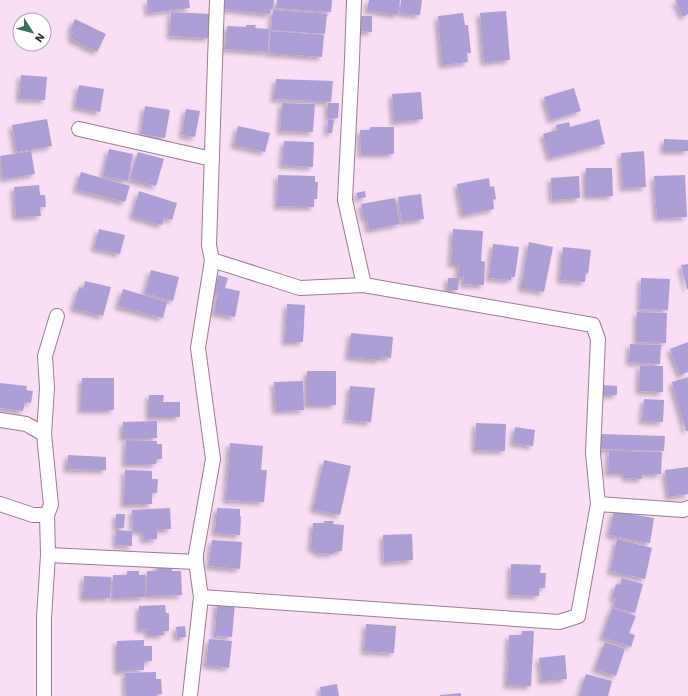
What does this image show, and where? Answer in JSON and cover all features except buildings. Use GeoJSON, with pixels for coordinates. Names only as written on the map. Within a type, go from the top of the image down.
{"type":"FeatureCollection","features":[{"type":"Feature","properties":{"kind":"street"},"geometry":{"type":"LineString","coordinates":[[190,696],[201,597],[196,554],[213,459],[198,348],[212,260],[209,245],[217,0]]}},
{"type":"Feature","properties":{"kind":"street"},"geometry":{"type":"LineString","coordinates":[[354,0],[345,200],[364,285]]}},
{"type":"Feature","properties":{"kind":"street"},"geometry":{"type":"LineString","coordinates":[[78,128],[212,159]]}},
{"type":"Feature","properties":{"kind":"street"},"geometry":{"type":"LineString","coordinates":[[201,597],[559,622],[578,616],[598,504],[593,453],[598,339],[593,325],[364,285],[300,288],[212,260]]}},
{"type":"Feature","properties":{"kind":"street"},"geometry":{"type":"LineString","coordinates":[[44,696],[44,618],[48,555],[46,515],[51,505],[44,434],[47,388],[45,356],[57,316]]}},
{"type":"Feature","properties":{"kind":"street"},"geometry":{"type":"LineString","coordinates":[[0,420],[26,424],[44,434]]}},
{"type":"Feature","properties":{"kind":"street"},"geometry":{"type":"LineString","coordinates":[[0,504],[33,516],[46,515]]}},
{"type":"Feature","properties":{"kind":"street"},"geometry":{"type":"LineString","coordinates":[[598,504],[683,510],[688,508]]}},
{"type":"Feature","properties":{"kind":"street"},"geometry":{"type":"LineString","coordinates":[[48,555],[196,562]]}}]}
